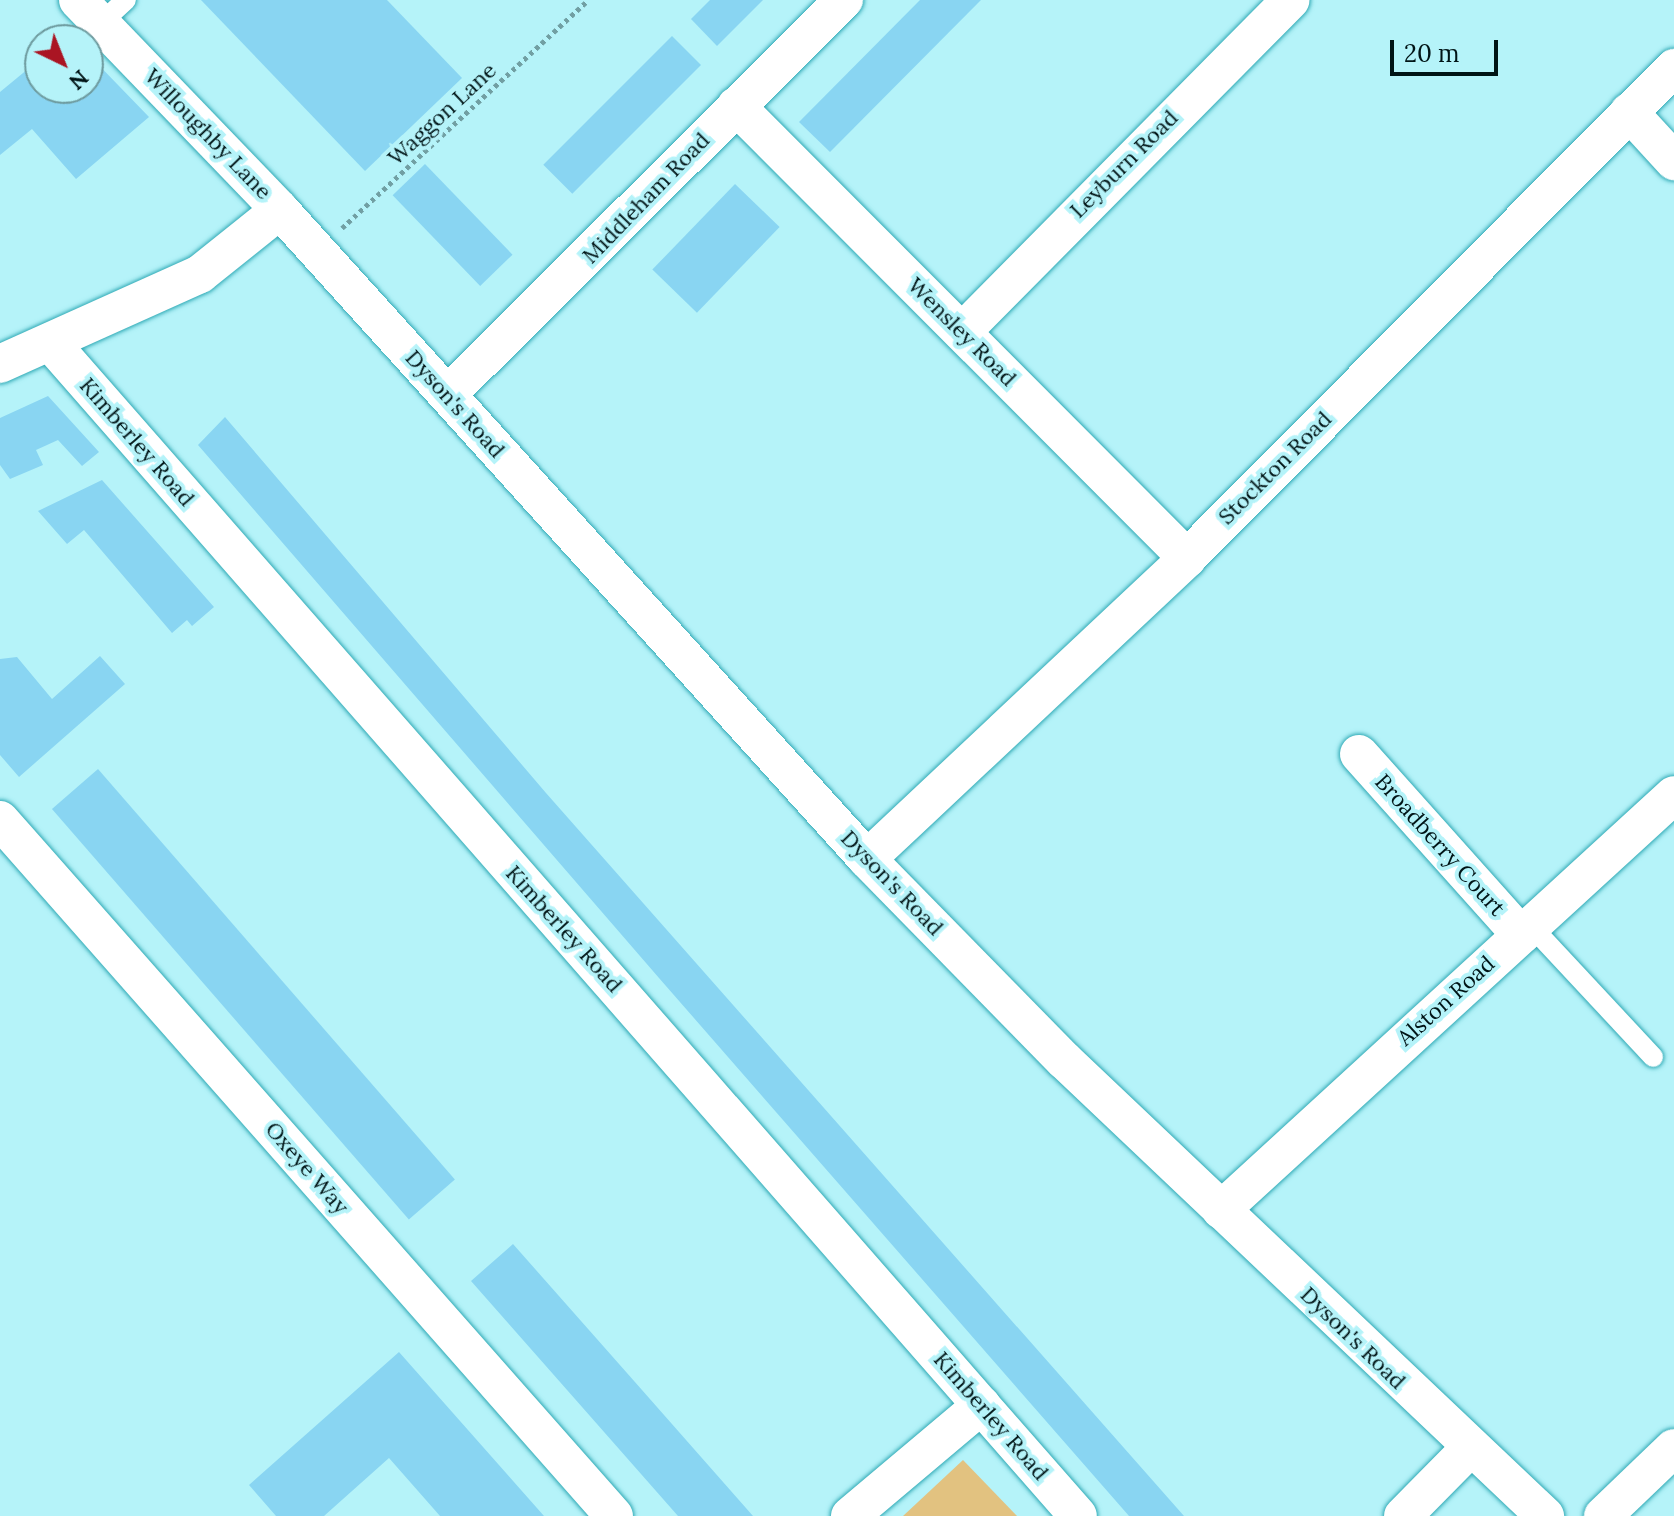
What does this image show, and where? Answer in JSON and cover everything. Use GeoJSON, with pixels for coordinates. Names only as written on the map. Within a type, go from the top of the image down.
{"type":"FeatureCollection","features":[{"type":"Feature","properties":{"kind":"street","name":"Middleham Road"},"geometry":{"type":"LineString","coordinates":[[447,395],[844,0]]}},
{"type":"Feature","properties":{"kind":"street","name":"Leyburn Road"},"geometry":{"type":"LineString","coordinates":[[962,332],[1291,0]]}},
{"type":"Feature","properties":{"kind":"street","name":"Willoughby Lane"},"geometry":{"type":"LineString","coordinates":[[0,364],[200,274],[280,210],[102,8]]}},
{"type":"Feature","properties":{"kind":"street","name":"Stockton Road"},"geometry":{"type":"LineString","coordinates":[[867,859],[1187,558],[1674,68]]}},
{"type":"Feature","properties":{"kind":"street","name":"Wensley Road"},"geometry":{"type":"LineString","coordinates":[[736,106],[1187,558]]}},
{"type":"Feature","properties":{"kind":"street"},"geometry":{"type":"LineString","coordinates":[[1629,112],[1674,161]]}},
{"type":"Feature","properties":{"kind":"street","name":"Dyson's Road"},"geometry":{"type":"LineString","coordinates":[[280,210],[867,859],[1468,1450],[1545,1516]]}},
{"type":"Feature","properties":{"kind":"street","name":"Kimberley Road"},"geometry":{"type":"LineString","coordinates":[[50,342],[1078,1516]]}},
{"type":"Feature","properties":{"kind":"street","name":"Broadberry Court"},"geometry":{"type":"LineString","coordinates":[[1359,754],[1526,930]]}},
{"type":"Feature","properties":{"kind":"street","name":"Alston Road"},"geometry":{"type":"LineString","coordinates":[[1221,1210],[1674,795]]}},
{"type":"Feature","properties":{"kind":"street","name":"Oxeye Way"},"geometry":{"type":"LineString","coordinates":[[0,820],[614,1516]]}},
{"type":"Feature","properties":{"kind":"street"},"geometry":{"type":"LineString","coordinates":[[850,1516],[982,1405]]}},
{"type":"Feature","properties":{"kind":"street"},"geometry":{"type":"LineString","coordinates":[[1603,1516],[1674,1448]]}},
{"type":"Feature","properties":{"kind":"street"},"geometry":{"type":"LineString","coordinates":[[1403,1516],[1468,1450]]}},
{"type":"Feature","properties":{"kind":"lane"},"geometry":{"type":"LineString","coordinates":[[1526,930],[1653,1057]]}},
{"type":"Feature","properties":{"kind":"path","name":"Waggon Lane"},"geometry":{"type":"LineString","coordinates":[[317,251],[588,0]]}},
{"type":"Feature","properties":{"kind":"shaded area"},"geometry":{"type":"Polygon","coordinates":[[[963,1460],[1017,1516],[903,1516],[963,1460]]]}},
{"type":"Feature","properties":{"kind":"building"},"geometry":{"type":"Polygon","coordinates":[[[201,0],[387,0],[462,78],[365,171],[201,0]]]}},
{"type":"Feature","properties":{"kind":"building"},"geometry":{"type":"Polygon","coordinates":[[[710,0],[763,0],[717,46],[691,19],[710,0]]]}},
{"type":"Feature","properties":{"kind":"building"},"geometry":{"type":"Polygon","coordinates":[[[920,0],[981,0],[830,152],[799,122],[920,0]]]}},
{"type":"Feature","properties":{"kind":"building"},"geometry":{"type":"Polygon","coordinates":[[[672,36],[701,65],[572,194],[543,165],[672,36]]]}},
{"type":"Feature","properties":{"kind":"building"},"geometry":{"type":"Polygon","coordinates":[[[104,71],[149,117],[76,179],[32,129],[0,155],[0,92],[24,72],[24,104],[104,104],[104,71]]]}},
{"type":"Feature","properties":{"kind":"building"},"geometry":{"type":"Polygon","coordinates":[[[425,164],[513,255],[480,286],[393,195],[425,164]]]}},
{"type":"Feature","properties":{"kind":"building"},"geometry":{"type":"Polygon","coordinates":[[[735,184],[780,227],[697,313],[652,270],[735,184]]]}},
{"type":"Feature","properties":{"kind":"building"},"geometry":{"type":"Polygon","coordinates":[[[48,396],[99,452],[82,466],[58,440],[36,450],[43,465],[10,479],[0,465],[0,418],[48,396]]]}},
{"type":"Feature","properties":{"kind":"building"},"geometry":{"type":"Polygon","coordinates":[[[225,417],[546,793],[1184,1516],[1129,1516],[659,978],[198,445],[225,417]]]}},
{"type":"Feature","properties":{"kind":"building"},"geometry":{"type":"Polygon","coordinates":[[[102,480],[214,607],[192,626],[187,620],[172,633],[84,530],[67,544],[38,511],[102,480]]]}},
{"type":"Feature","properties":{"kind":"building"},"geometry":{"type":"Polygon","coordinates":[[[100,656],[125,684],[19,777],[0,755],[0,659],[17,657],[52,699],[100,656]]]}},
{"type":"Feature","properties":{"kind":"building"},"geometry":{"type":"Polygon","coordinates":[[[98,769],[455,1180],[409,1220],[52,809],[98,769]]]}},
{"type":"Feature","properties":{"kind":"building"},"geometry":{"type":"Polygon","coordinates":[[[513,1244],[753,1516],[678,1516],[471,1281],[513,1244]]]}},
{"type":"Feature","properties":{"kind":"building"},"geometry":{"type":"Polygon","coordinates":[[[399,1352],[544,1516],[440,1516],[389,1458],[324,1516],[276,1516],[249,1485],[399,1352]]]}}]}
